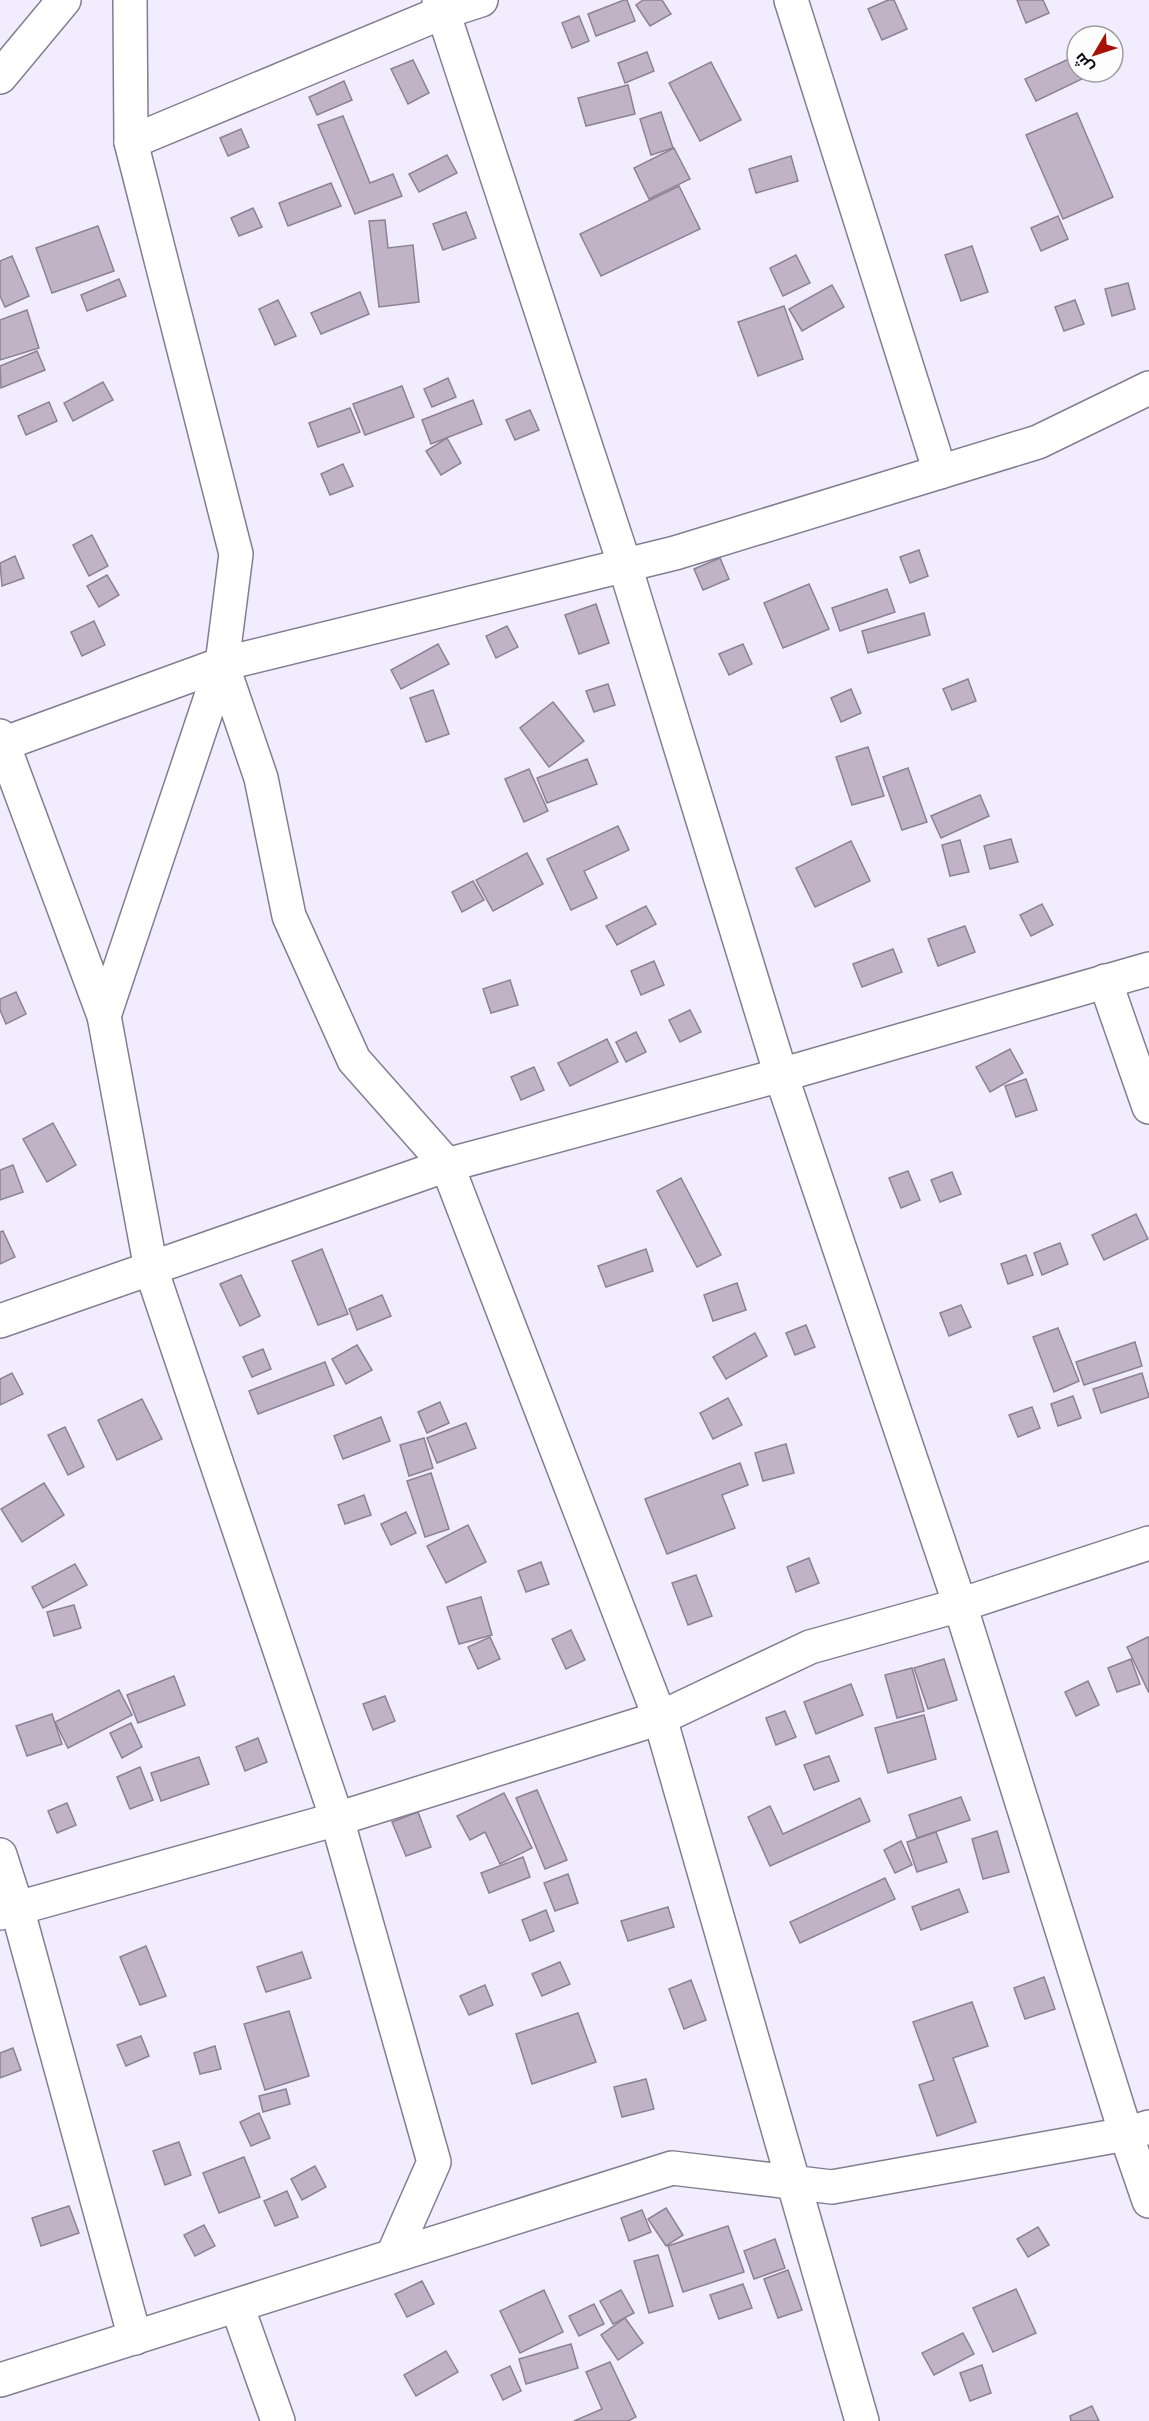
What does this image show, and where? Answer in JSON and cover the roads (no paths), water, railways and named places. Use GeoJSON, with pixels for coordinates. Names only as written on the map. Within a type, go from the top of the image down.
{"type":"FeatureCollection","features":[{"type":"Feature","properties":{"kind":"street"},"geometry":{"type":"LineString","coordinates":[[0,77],[64,0]]}},
{"type":"Feature","properties":{"kind":"street"},"geometry":{"type":"LineString","coordinates":[[104,1016],[222,664],[236,554],[131,142],[130,0]]}},
{"type":"Feature","properties":{"kind":"street"},"geometry":{"type":"LineString","coordinates":[[131,142],[440,7],[481,0]]}},
{"type":"Feature","properties":{"kind":"street"},"geometry":{"type":"LineString","coordinates":[[791,0],[940,472]]}},
{"type":"Feature","properties":{"kind":"street"},"geometry":{"type":"LineString","coordinates":[[440,7],[625,566],[781,1075],[1138,2130],[1149,2201]]}},
{"type":"Feature","properties":{"kind":"street"},"geometry":{"type":"LineString","coordinates":[[393,2255],[434,2162],[337,1819],[151,1269],[104,1016],[1,742],[222,664],[675,554],[1038,442],[1149,388]]}},
{"type":"Feature","properties":{"kind":"street"},"geometry":{"type":"LineString","coordinates":[[222,664],[261,778],[289,916],[354,1060],[447,1165],[660,1718],[862,2421]]}},
{"type":"Feature","properties":{"kind":"street"},"geometry":{"type":"LineString","coordinates":[[0,1321],[447,1165],[781,1075],[1149,969]]}},
{"type":"Feature","properties":{"kind":"street"},"geometry":{"type":"LineString","coordinates":[[1105,981],[1149,1107]]}},
{"type":"Feature","properties":{"kind":"street"},"geometry":{"type":"LineString","coordinates":[[9,1910],[337,1819],[660,1718],[810,1647],[960,1605],[1149,1543]]}},
{"type":"Feature","properties":{"kind":"street"},"geometry":{"type":"LineString","coordinates":[[0,1855],[9,1910],[135,2338]]}},
{"type":"Feature","properties":{"kind":"street"},"geometry":{"type":"LineString","coordinates":[[0,2380],[672,2168],[832,2187],[1138,2130]]}},
{"type":"Feature","properties":{"kind":"street"},"geometry":{"type":"LineString","coordinates":[[237,2306],[278,2421]]}}]}
